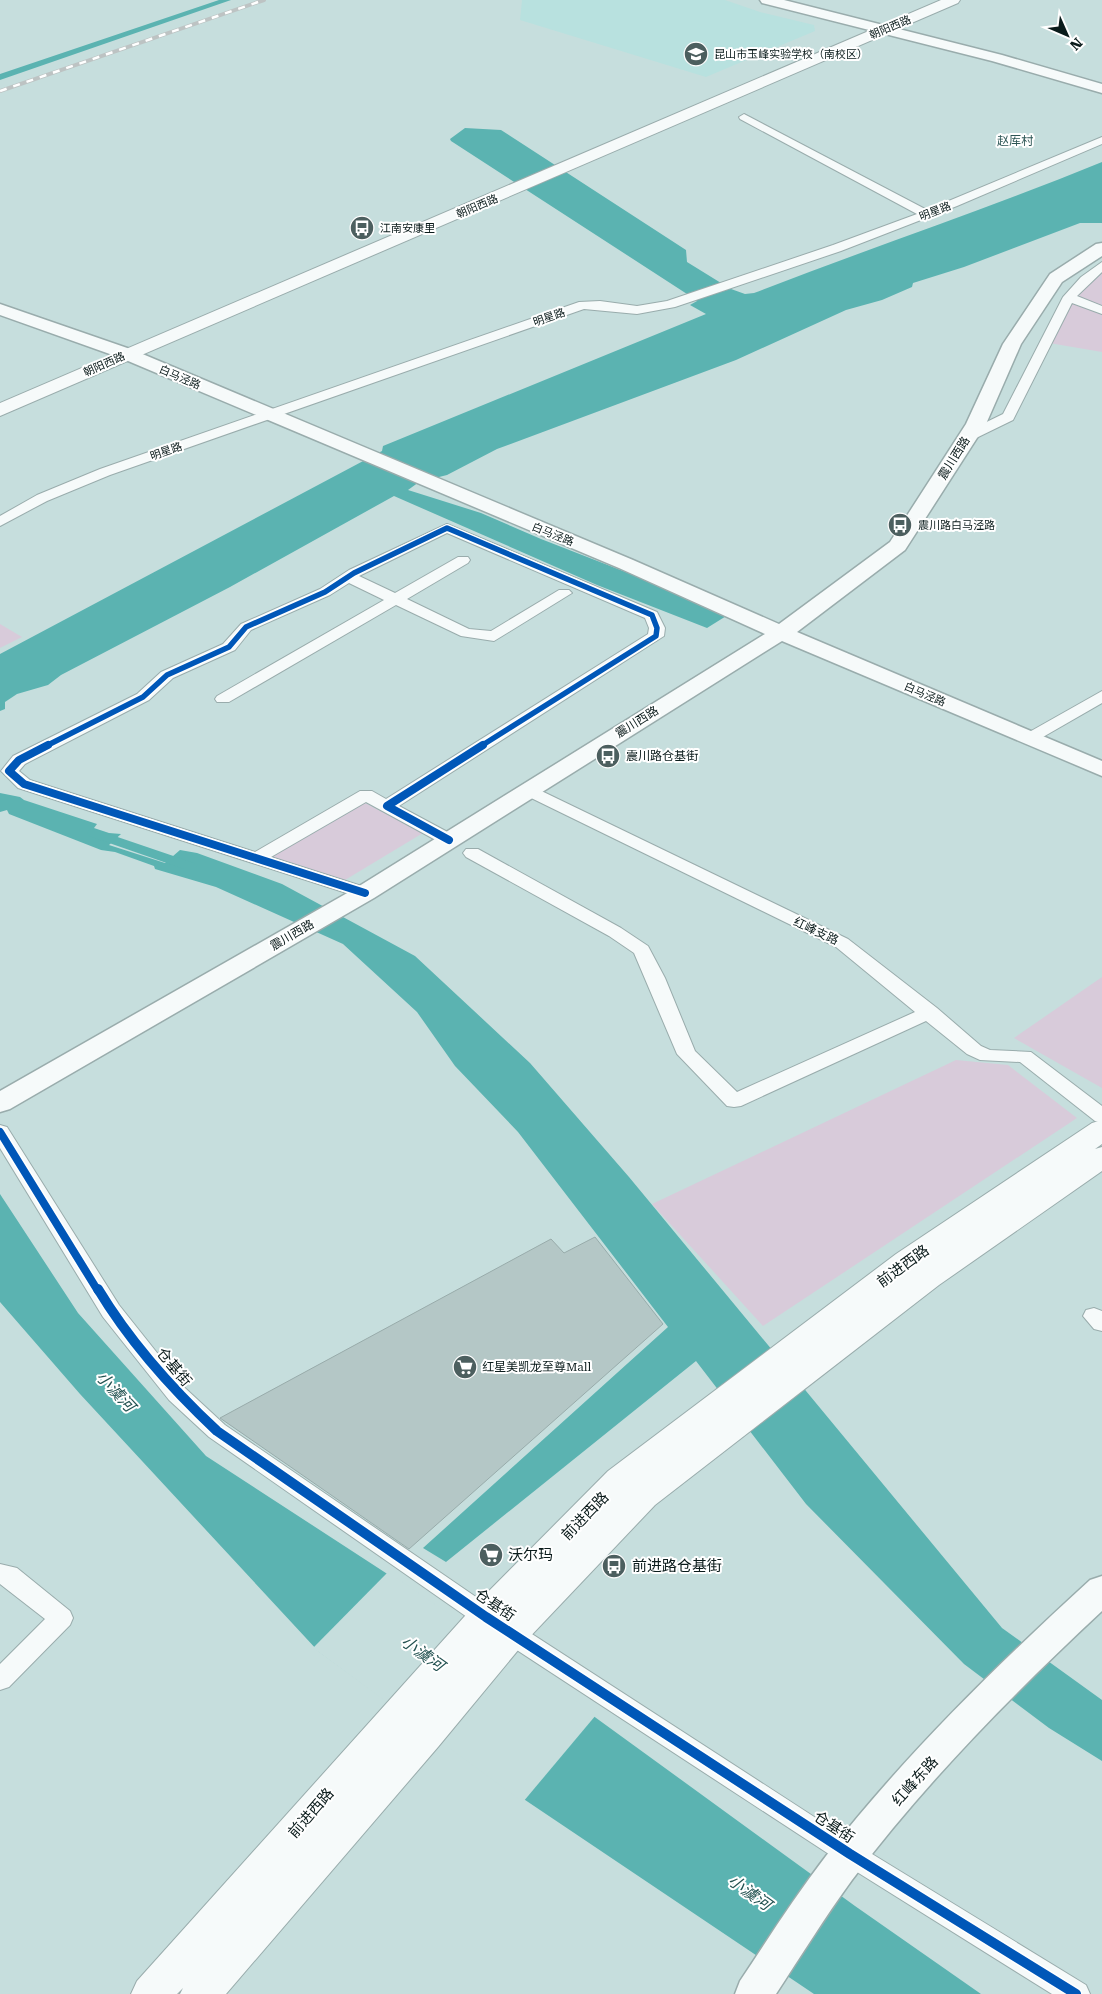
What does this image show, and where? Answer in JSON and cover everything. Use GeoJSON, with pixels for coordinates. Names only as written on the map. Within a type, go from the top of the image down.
{"type":"FeatureCollection","features":[{"type":"Feature","properties":{"kind":"main road"},"geometry":{"type":"LineString","coordinates":[[767,0],[877,26],[1101,86]]}},
{"type":"Feature","properties":{"kind":"main road"},"geometry":{"type":"LineString","coordinates":[[790,0],[877,26]]}},
{"type":"Feature","properties":{"kind":"main road","name":"朝阳西路"},"geometry":{"type":"LineString","coordinates":[[0,394],[118,351],[509,184],[566,168],[877,26],[921,0]]}},
{"type":"Feature","properties":{"kind":"main road","name":"朝阳西路"},"geometry":{"type":"LineString","coordinates":[[509,184],[550,159],[877,26],[953,0]]}},
{"type":"Feature","properties":{"kind":"main road","name":"震川西路"},"geometry":{"type":"LineString","coordinates":[[0,1103],[365,893],[781,633],[898,546],[976,424],[1012,344],[1056,278],[1102,248]]}},
{"type":"Feature","properties":{"kind":"main road","name":"白马泾路"},"geometry":{"type":"LineString","coordinates":[[0,309],[118,351],[626,564],[781,633],[1102,769]]}},
{"type":"Feature","properties":{"kind":"main road","name":"朝阳西路"},"geometry":{"type":"LineString","coordinates":[[0,410],[118,351]]}},
{"type":"Feature","properties":{"kind":"main road","name":"前进西路"},"geometry":{"type":"LineString","coordinates":[[200,1994],[412,1725],[493,1631],[643,1496],[719,1421],[801,1358],[907,1262],[1102,1130]]}},
{"type":"Feature","properties":{"kind":"main road","name":"前进西路"},"geometry":{"type":"LineString","coordinates":[[801,1358],[928,1277],[1102,1157]]}},
{"type":"Feature","properties":{"kind":"main road","name":"红峰东路"},"geometry":{"type":"LineString","coordinates":[[756,1991],[844,1863],[988,1699],[1046,1640],[1102,1590]]}},
{"type":"Feature","properties":{"kind":"main road","name":"前进西路"},"geometry":{"type":"LineString","coordinates":[[151,1994],[412,1725]]}},
{"type":"Feature","properties":{"kind":"street"},"geometry":{"type":"LineString","coordinates":[[744,117],[926,214]]}},
{"type":"Feature","properties":{"kind":"street","name":"明星路"},"geometry":{"type":"LineString","coordinates":[[0,522],[42,498],[105,472],[583,306],[600,305],[650,309],[837,248],[926,214],[1102,140]]}},
{"type":"Feature","properties":{"kind":"street"},"geometry":{"type":"LineString","coordinates":[[967,438],[1008,417],[1069,297],[1084,280],[1102,266]]}},
{"type":"Feature","properties":{"kind":"street"},"geometry":{"type":"LineString","coordinates":[[1069,297],[1102,310]]}},
{"type":"Feature","properties":{"kind":"street"},"geometry":{"type":"LineString","coordinates":[[365,893],[24,784],[9,771],[20,760],[143,697],[168,675],[228,647],[246,627],[325,592],[348,577],[447,528],[652,615],[657,628],[656,636],[387,806]]}},
{"type":"Feature","properties":{"kind":"street"},"geometry":{"type":"LineString","coordinates":[[223,699],[463,560]]}},
{"type":"Feature","properties":{"kind":"street"},"geometry":{"type":"LineString","coordinates":[[348,577],[466,633],[494,636],[564,593]]}},
{"type":"Feature","properties":{"kind":"street"},"geometry":{"type":"LineString","coordinates":[[1030,738],[1102,696]]}},
{"type":"Feature","properties":{"kind":"street","name":"红峰支路"},"geometry":{"type":"LineString","coordinates":[[529,790],[842,943],[930,1012],[974,1050],[987,1056],[1024,1056],[1102,1116]]}},
{"type":"Feature","properties":{"kind":"street"},"geometry":{"type":"LineString","coordinates":[[257,858],[366,795],[449,840]]}},
{"type":"Feature","properties":{"kind":"street"},"geometry":{"type":"LineString","coordinates":[[472,853],[615,932],[642,950],[687,1054],[734,1101],[930,1012]]}},
{"type":"Feature","properties":{"kind":"street","name":"仓基街"},"geometry":{"type":"LineString","coordinates":[[0,1132],[111,1311],[177,1394],[218,1431],[493,1631],[844,1863],[1076,1994]]}},
{"type":"Feature","properties":{"kind":"street"},"geometry":{"type":"LineString","coordinates":[[0,1574],[9,1575],[61,1618],[0,1680]]}},
{"type":"Feature","properties":{"kind":"shaded area","name":"昆山市玉峰实验学校（南校区）"},"geometry":{"type":"Polygon","coordinates":[[[522,0],[725,0],[760,12],[814,25],[815,31],[706,77],[520,20],[522,0]]]}},
{"type":"Feature","properties":{"kind":"shaded area"},"geometry":{"type":"Polygon","coordinates":[[[1102,271],[1102,306],[1074,296],[1102,271]]]}},
{"type":"Feature","properties":{"kind":"shaded area"},"geometry":{"type":"Polygon","coordinates":[[[1071,301],[1102,312],[1102,352],[1049,343],[1071,301]]]}},
{"type":"Feature","properties":{"kind":"shaded area"},"geometry":{"type":"Polygon","coordinates":[[[0,624],[22,637],[0,648],[0,624]]]}},
{"type":"Feature","properties":{"kind":"shaded area"},"geometry":{"type":"Polygon","coordinates":[[[365,803],[423,833],[345,880],[272,858],[281,850],[365,803]]]}},
{"type":"Feature","properties":{"kind":"shaded area"},"geometry":{"type":"Polygon","coordinates":[[[1102,977],[1102,1088],[1014,1038],[1102,977]]]}},
{"type":"Feature","properties":{"kind":"shaded area"},"geometry":{"type":"Polygon","coordinates":[[[956,1060],[1008,1065],[1077,1118],[763,1326],[652,1204],[956,1060]]]}},
{"type":"Feature","properties":{"kind":"water"},"geometry":{"type":"Polygon","coordinates":[[[465,128],[501,130],[686,250],[687,262],[721,283],[687,294],[451,141],[450,139],[465,128]]]}},
{"type":"Feature","properties":{"kind":"water"},"geometry":{"type":"Polygon","coordinates":[[[1102,162],[1102,223],[1080,223],[964,267],[913,283],[912,287],[882,300],[846,310],[736,360],[497,449],[447,475],[419,482],[408,490],[481,513],[541,539],[731,613],[707,628],[597,585],[394,496],[230,587],[61,675],[48,685],[17,694],[5,702],[5,709],[0,711],[0,654],[382,451],[383,446],[706,314],[690,305],[697,301],[695,299],[736,285],[731,289],[745,294],[754,293],[1102,162]]]}},
{"type":"Feature","properties":{"kind":"water"},"geometry":{"type":"Polygon","coordinates":[[[0,793],[20,797],[24,800],[97,824],[94,828],[109,833],[121,834],[109,845],[165,863],[180,850],[197,853],[282,884],[415,956],[530,1063],[629,1177],[1002,1628],[1102,1700],[1102,1761],[1049,1728],[964,1664],[806,1504],[696,1361],[446,1562],[423,1548],[668,1327],[518,1132],[455,1066],[417,1012],[343,944],[216,887],[155,869],[154,866],[115,852],[101,850],[9,814],[7,810],[0,812],[0,793]]]}},
{"type":"Feature","properties":{"kind":"water","name":"小澞河"},"geometry":{"type":"Polygon","coordinates":[[[0,1194],[78,1313],[206,1456],[392,1577],[581,1707],[855,1906],[981,1994],[814,1994],[497,1781],[318,1651],[80,1394],[0,1302],[0,1194]]]}},
{"type":"Feature","properties":{"kind":"pier"},"geometry":{"type":"Polygon","coordinates":[[[388,1572],[596,1715],[523,1802],[313,1648],[388,1572]]]}},
{"type":"Feature","properties":{"kind":"building","name":"红星美凯龙至尊Mall"},"geometry":{"type":"Polygon","coordinates":[[[595,1237],[663,1324],[409,1549],[220,1418],[551,1239],[564,1253],[595,1237]]]}},
{"type":"Feature","properties":{"kind":"waterway"},"geometry":{"type":"LineString","coordinates":[[0,77],[227,0]]}},
{"type":"Feature","properties":{"kind":"waterway"},"geometry":{"type":"LineString","coordinates":[[94,833],[189,866]]}},
{"type":"Feature","properties":{"kind":"railway"},"geometry":{"type":"LineString","coordinates":[[0,91],[264,0]]}},
{"type":"Feature","properties":{"kind":"cycle path"},"geometry":{"type":"LineString","coordinates":[[365,893],[24,784],[9,771],[19,760],[143,697],[167,675],[229,647],[246,627],[325,592],[354,573],[447,528],[652,615],[657,628],[656,636],[387,806],[449,840]]}},
{"type":"Feature","properties":{"kind":"cycle path"},"geometry":{"type":"LineString","coordinates":[[0,1132],[111,1311],[177,1394],[217,1431],[486,1617],[850,1854],[1076,1994]]}},
{"type":"Feature","properties":{"kind":"place","name":"昆山市玉峰实验学校（南校区）"},"geometry":{"type":"Point","coordinates":[696,54]}},
{"type":"Feature","properties":{"kind":"place","name":"江南安康里"},"geometry":{"type":"Point","coordinates":[362,228]}},
{"type":"Feature","properties":{"kind":"place","name":"震川路白马泾路"},"geometry":{"type":"Point","coordinates":[900,525]}},
{"type":"Feature","properties":{"kind":"place","name":"震川路仓基街"},"geometry":{"type":"Point","coordinates":[608,756]}},
{"type":"Feature","properties":{"kind":"place","name":"红星美凯龙至尊Mall"},"geometry":{"type":"Point","coordinates":[465,1367]}},
{"type":"Feature","properties":{"kind":"place","name":"沃尔玛"},"geometry":{"type":"Point","coordinates":[491,1555]}},
{"type":"Feature","properties":{"kind":"place","name":"前进路仓基街"},"geometry":{"type":"Point","coordinates":[614,1566]}},
{"type":"Feature","properties":{"kind":"district","name":"赵厍村"},"geometry":{"type":"Point","coordinates":[1015,141]}}]}
